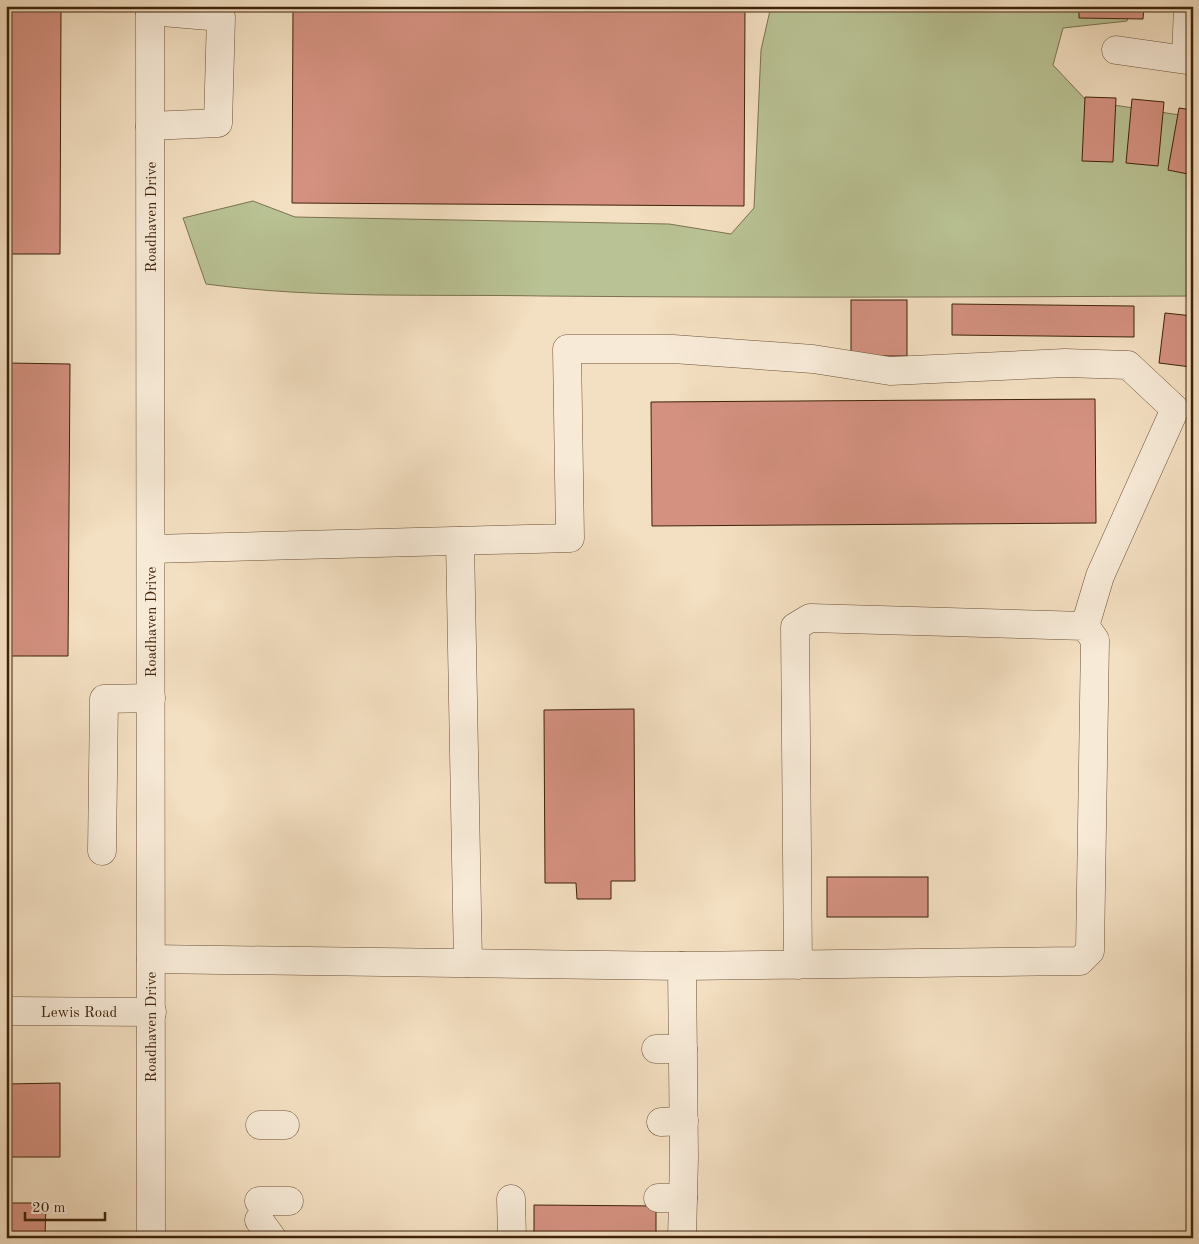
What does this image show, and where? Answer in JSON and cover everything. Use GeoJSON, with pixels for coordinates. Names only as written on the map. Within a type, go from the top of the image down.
{"type":"FeatureCollection","features":[{"type":"Feature","properties":{"kind":"street"},"geometry":{"type":"LineString","coordinates":[[1116,50],[1190,60],[1188,6]]}},
{"type":"Feature","properties":{"kind":"street"},"geometry":{"type":"LineString","coordinates":[[150,9],[220,17],[218,123],[150,126]]}},
{"type":"Feature","properties":{"kind":"street","name":"Roadhaven Drive"},"geometry":{"type":"LineString","coordinates":[[150,9],[151,1238]]}},
{"type":"Feature","properties":{"kind":"street"},"geometry":{"type":"LineString","coordinates":[[151,549],[570,538],[567,349],[673,348],[813,359],[890,372],[1066,363],[1128,365],[1175,410],[1100,576],[1085,626]]}},
{"type":"Feature","properties":{"kind":"street"},"geometry":{"type":"LineString","coordinates":[[460,541],[468,963]]}},
{"type":"Feature","properties":{"kind":"street"},"geometry":{"type":"LineString","coordinates":[[798,966],[795,627],[810,618],[1085,626]]}},
{"type":"Feature","properties":{"kind":"street"},"geometry":{"type":"LineString","coordinates":[[151,959],[682,966],[1080,962],[1090,951],[1095,640],[1085,626]]}},
{"type":"Feature","properties":{"kind":"street"},"geometry":{"type":"LineString","coordinates":[[102,850],[104,699],[151,698]]}},
{"type":"Feature","properties":{"kind":"street"},"geometry":{"type":"LineString","coordinates":[[682,966],[683,1048],[673,1122],[670,1198],[682,1238]]}},
{"type":"Feature","properties":{"kind":"street","name":"Lewis Road"},"geometry":{"type":"LineString","coordinates":[[6,1011],[152,1012]]}},
{"type":"Feature","properties":{"kind":"street"},"geometry":{"type":"LineString","coordinates":[[656,1049],[683,1048]]}},
{"type":"Feature","properties":{"kind":"street"},"geometry":{"type":"LineString","coordinates":[[511,1199],[512,1238]]}},
{"type":"Feature","properties":{"kind":"street"},"geometry":{"type":"LineString","coordinates":[[263,1220],[289,1200]]}},
{"type":"Feature","properties":{"kind":"green space"},"geometry":{"type":"Polygon","coordinates":[[[771,6],[1132,6],[1127,21],[1063,28],[1053,65],[1087,101],[1193,117],[1193,296],[374,295],[290,292],[206,284],[183,218],[253,201],[295,217],[669,224],[731,234],[754,208],[761,50],[771,6]]]}},
{"type":"Feature","properties":{"kind":"building"},"geometry":{"type":"Polygon","coordinates":[[[6,6],[61,6],[60,254],[6,254],[6,6]]]}},
{"type":"Feature","properties":{"kind":"building"},"geometry":{"type":"Polygon","coordinates":[[[293,6],[745,6],[744,206],[292,203],[293,6]]]}},
{"type":"Feature","properties":{"kind":"building"},"geometry":{"type":"Polygon","coordinates":[[[1079,6],[1144,6],[1143,19],[1079,18],[1079,6]]]}},
{"type":"Feature","properties":{"kind":"building"},"geometry":{"type":"Polygon","coordinates":[[[1085,97],[1116,98],[1113,162],[1082,161],[1085,97]]]}},
{"type":"Feature","properties":{"kind":"building"},"geometry":{"type":"Polygon","coordinates":[[[1132,99],[1164,102],[1158,166],[1126,163],[1132,99]]]}},
{"type":"Feature","properties":{"kind":"building"},"geometry":{"type":"Polygon","coordinates":[[[1179,108],[1193,110],[1193,175],[1168,170],[1179,108]]]}},
{"type":"Feature","properties":{"kind":"building"},"geometry":{"type":"Polygon","coordinates":[[[851,300],[907,300],[907,356],[851,356],[851,300]]]}},
{"type":"Feature","properties":{"kind":"building"},"geometry":{"type":"Polygon","coordinates":[[[952,304],[1134,306],[1134,337],[952,335],[952,304]]]}},
{"type":"Feature","properties":{"kind":"building"},"geometry":{"type":"Polygon","coordinates":[[[1165,313],[1193,316],[1191,367],[1159,363],[1165,313]]]}},
{"type":"Feature","properties":{"kind":"building"},"geometry":{"type":"Polygon","coordinates":[[[6,363],[70,364],[68,656],[6,656],[6,363]]]}},
{"type":"Feature","properties":{"kind":"building"},"geometry":{"type":"Polygon","coordinates":[[[1095,399],[1096,523],[652,526],[651,402],[1095,399]]]}},
{"type":"Feature","properties":{"kind":"building"},"geometry":{"type":"Polygon","coordinates":[[[634,709],[635,881],[611,881],[611,899],[577,899],[576,883],[545,883],[544,710],[634,709]]]}},
{"type":"Feature","properties":{"kind":"building"},"geometry":{"type":"Polygon","coordinates":[[[827,877],[928,877],[928,917],[827,917],[827,877]]]}},
{"type":"Feature","properties":{"kind":"building"},"geometry":{"type":"Polygon","coordinates":[[[60,1083],[60,1157],[6,1157],[6,1084],[60,1083]]]}},
{"type":"Feature","properties":{"kind":"building"},"geometry":{"type":"Polygon","coordinates":[[[6,1203],[46,1203],[45,1238],[6,1238],[6,1203]]]}},
{"type":"Feature","properties":{"kind":"building"},"geometry":{"type":"Polygon","coordinates":[[[534,1205],[656,1206],[656,1238],[534,1238],[534,1205]]]}}]}
